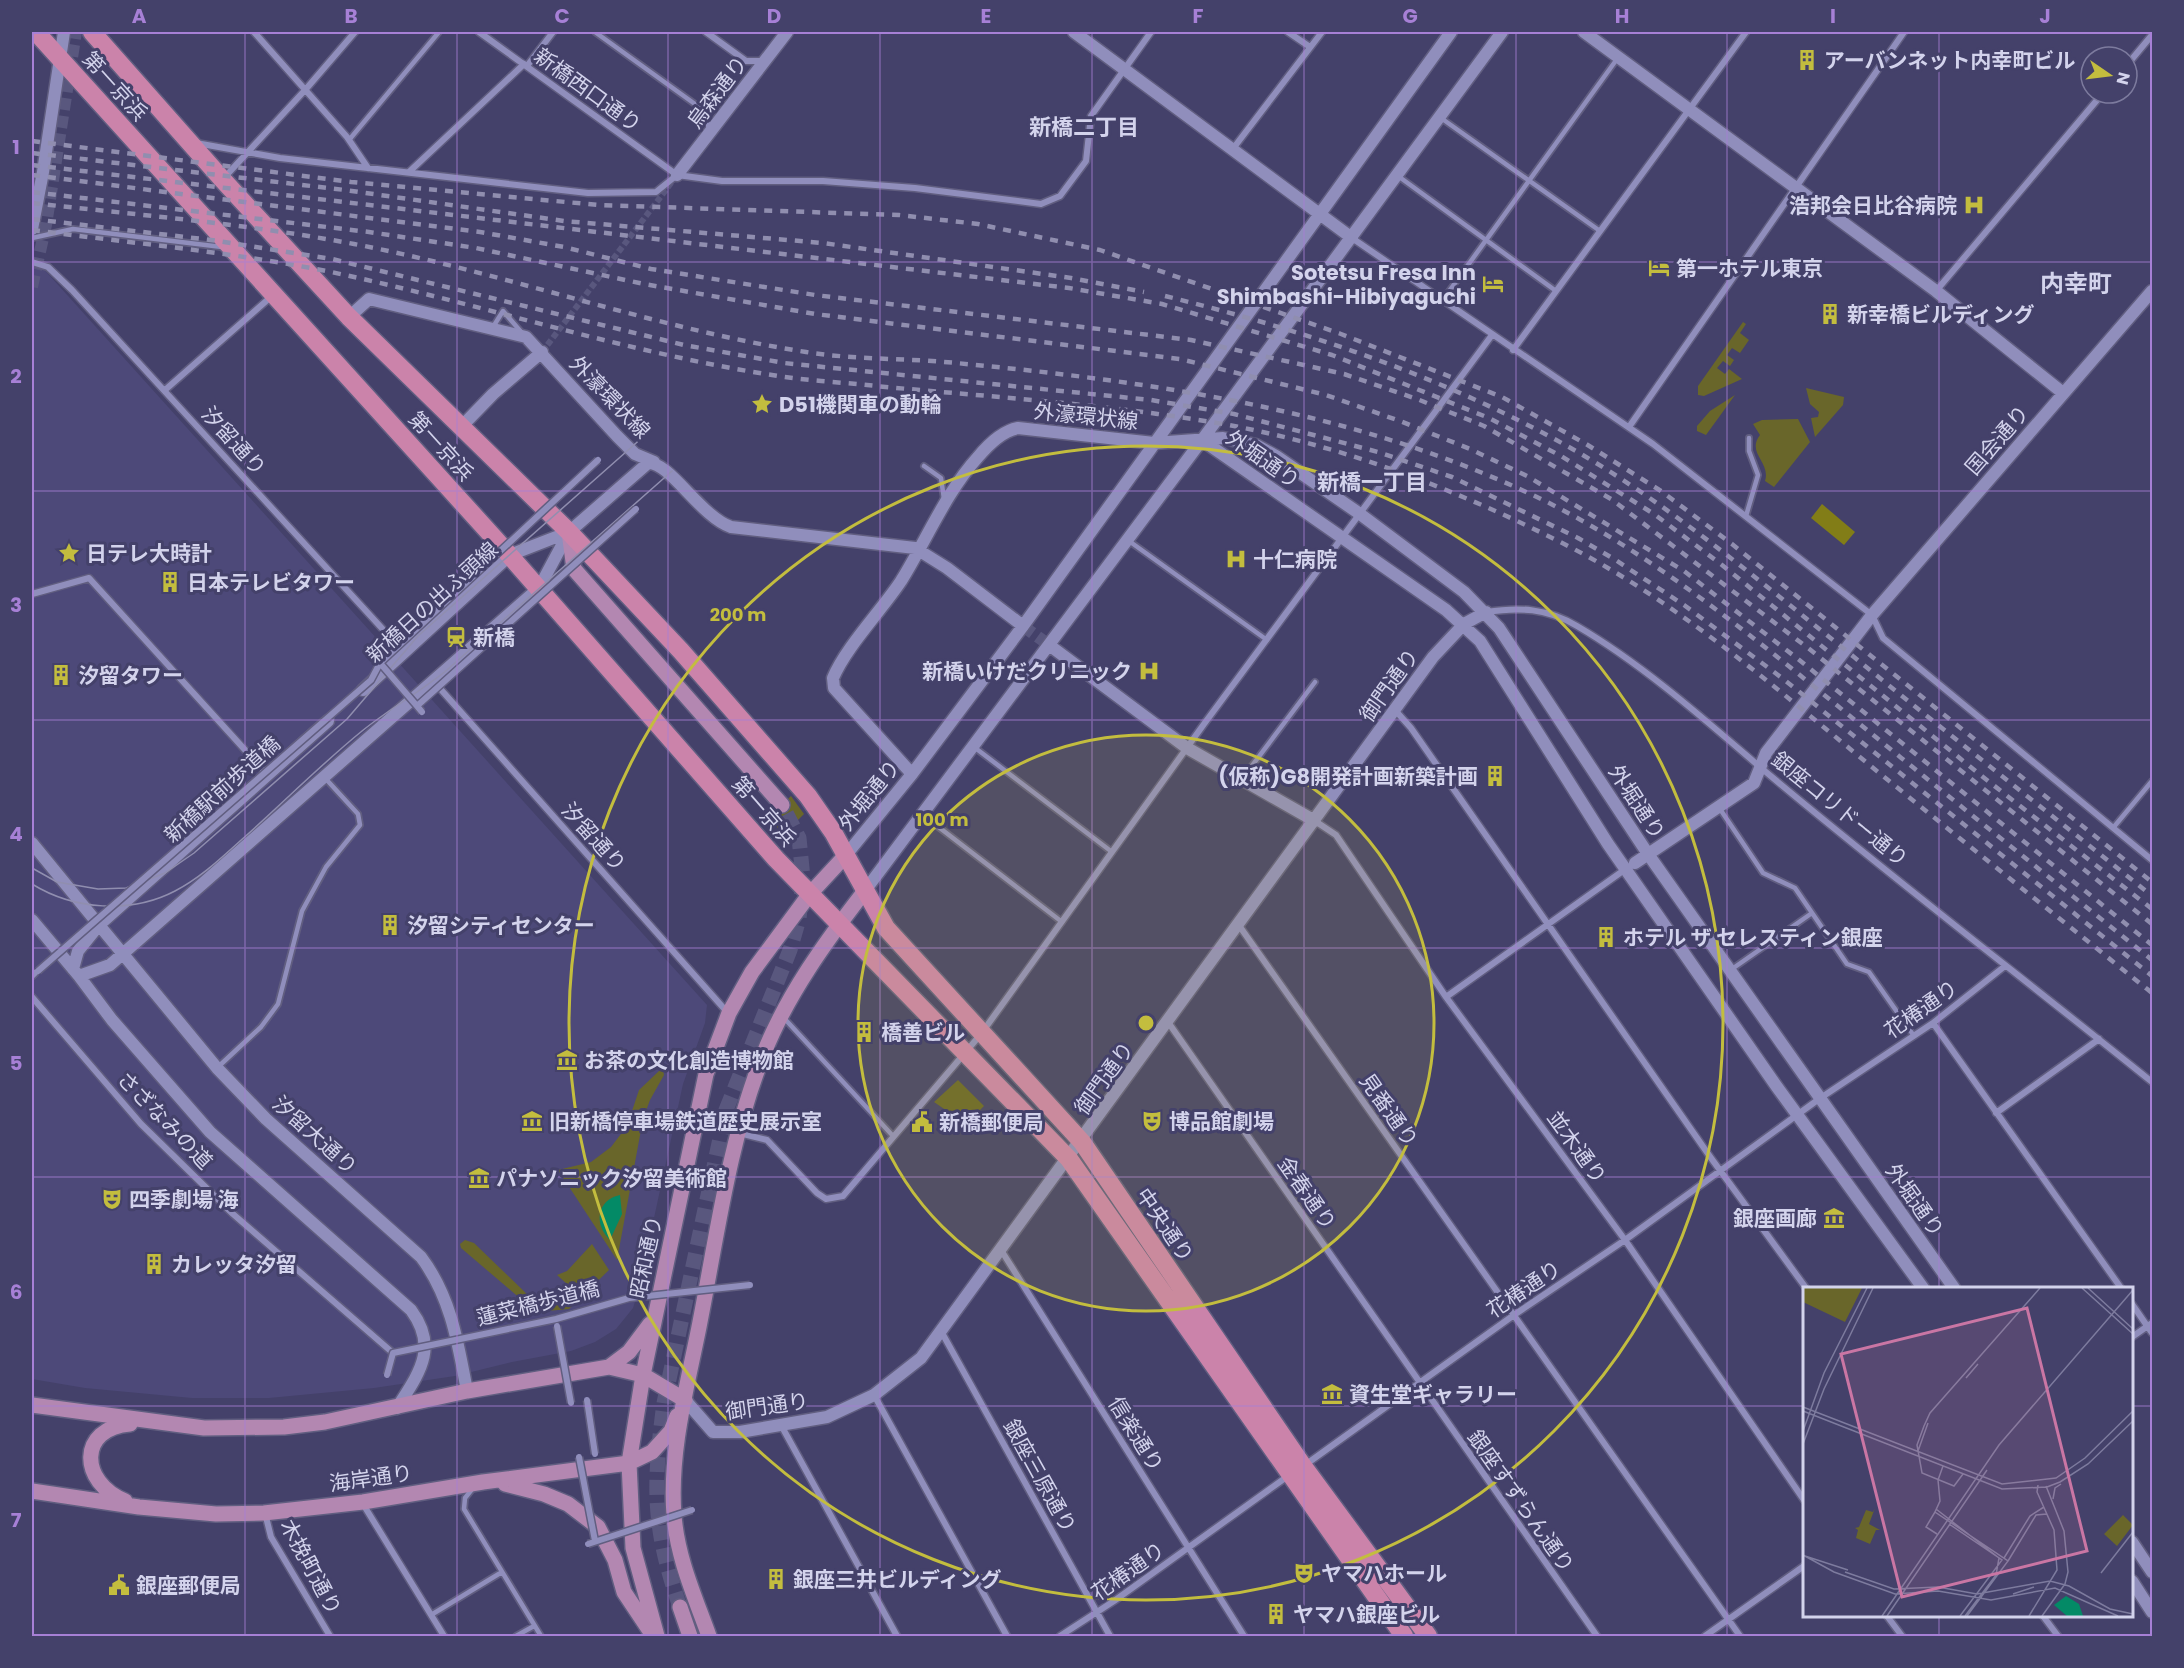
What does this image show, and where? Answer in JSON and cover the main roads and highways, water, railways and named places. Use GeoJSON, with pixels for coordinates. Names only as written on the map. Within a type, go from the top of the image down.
{"type":"FeatureCollection","features":[{"type":"Feature","properties":{"kind":"highway","name":"第一京浜"},"geometry":{"type":"LineString","coordinates":[[36,32],[510,555],[811,895]]}},
{"type":"Feature","properties":{"kind":"highway","name":"第一京浜"},"geometry":{"type":"LineString","coordinates":[[92,32],[222,179],[349,316],[570,532],[681,651],[800,787],[823,816],[846,855]]}},
{"type":"Feature","properties":{"kind":"highway","name":"中央通り"},"geometry":{"type":"LineString","coordinates":[[846,855],[864,892],[900,947],[1082,1142],[1404,1636]]}},
{"type":"Feature","properties":{"kind":"highway","name":"中央通り"},"geometry":{"type":"LineString","coordinates":[[811,895],[838,926],[886,970],[1069,1159],[1296,1471],[1428,1636]]}},
{"type":"Feature","properties":{"kind":"main road"},"geometry":{"type":"LineString","coordinates":[[32,229],[64,32]]}},
{"type":"Feature","properties":{"kind":"main road","name":"烏森通り"},"geometry":{"type":"LineString","coordinates":[[677,175],[787,32]]}},
{"type":"Feature","properties":{"kind":"main road"},"geometry":{"type":"LineString","coordinates":[[1074,32],[1352,238]]}},
{"type":"Feature","properties":{"kind":"main road","name":"外堀通り"},"geometry":{"type":"LineString","coordinates":[[846,855],[912,774],[1023,626],[1451,32]]}},
{"type":"Feature","properties":{"kind":"main road","name":"外堀通り"},"geometry":{"type":"LineString","coordinates":[[864,892],[1127,539],[1203,441],[1502,32]]}},
{"type":"Feature","properties":{"kind":"main road"},"geometry":{"type":"LineString","coordinates":[[1584,32],[1936,291],[2063,393]]}},
{"type":"Feature","properties":{"kind":"main road","name":"国会通り"},"geometry":{"type":"LineString","coordinates":[[1631,866],[1754,783],[1766,753],[1872,615],[2152,291]]}},
{"type":"Feature","properties":{"kind":"main road","name":"外濠環状線"},"geometry":{"type":"LineString","coordinates":[[349,316],[369,299],[526,338],[542,352],[636,454],[667,471],[715,520],[731,527],[920,550]]}},
{"type":"Feature","properties":{"kind":"main road"},"geometry":{"type":"LineString","coordinates":[[462,426],[493,394],[542,352]]}},
{"type":"Feature","properties":{"kind":"main road","name":"外濠環状線"},"geometry":{"type":"LineString","coordinates":[[912,774],[834,688],[833,678],[920,550],[976,458],[1011,430],[1028,429],[1154,443],[1203,441]]}},
{"type":"Feature","properties":{"kind":"main road","name":"外堀通り"},"geometry":{"type":"LineString","coordinates":[[1203,441],[1222,438],[1256,445],[1276,456],[1360,514],[1464,592],[1486,612],[1499,628],[1648,854],[1953,1287]]}},
{"type":"Feature","properties":{"kind":"main road","name":"外堀通り"},"geometry":{"type":"LineString","coordinates":[[1203,441],[1464,624],[1480,641],[1631,866],[1922,1287]]}},
{"type":"Feature","properties":{"kind":"main road","name":"外濠環状線"},"geometry":{"type":"LineString","coordinates":[[570,532],[643,466],[654,462]]}},
{"type":"Feature","properties":{"kind":"main road"},"geometry":{"type":"LineString","coordinates":[[76,973],[110,965],[435,682],[539,588],[570,532]]}},
{"type":"Feature","properties":{"kind":"main road"},"geometry":{"type":"LineString","coordinates":[[570,532],[574,569],[782,805]]}},
{"type":"Feature","properties":{"kind":"main road","name":"新橋日の出ふ頭線"},"geometry":{"type":"LineString","coordinates":[[76,973],[78,951],[99,925],[405,653],[510,555],[570,532]]}},
{"type":"Feature","properties":{"kind":"main road"},"geometry":{"type":"LineString","coordinates":[[920,550],[1023,626]]}},
{"type":"Feature","properties":{"kind":"main road","name":"御門通り"},"geometry":{"type":"LineString","coordinates":[[685,1400],[713,1432],[740,1432],[826,1417],[874,1395],[921,1358],[1082,1142],[1433,657],[1464,624],[1486,612]]}},
{"type":"Feature","properties":{"kind":"main road"},"geometry":{"type":"LineString","coordinates":[[1049,645],[1187,748],[1240,781],[1315,821]]}},
{"type":"Feature","properties":{"kind":"main road"},"geometry":{"type":"LineString","coordinates":[[32,843],[99,925]]}},
{"type":"Feature","properties":{"kind":"main road","name":"昭和通り"},"geometry":{"type":"LineString","coordinates":[[655,1636],[633,1548],[629,1463],[655,1313],[706,1074],[729,1013],[752,972],[811,895],[846,855]]}},
{"type":"Feature","properties":{"kind":"main road"},"geometry":{"type":"LineString","coordinates":[[709,1636],[681,1556],[674,1515],[674,1472],[685,1400],[738,1133],[753,1080],[782,1016],[838,926],[864,892]]}},
{"type":"Feature","properties":{"kind":"main road"},"geometry":{"type":"LineString","coordinates":[[32,920],[112,1020],[210,1132],[411,1310],[419,1321],[426,1352],[422,1367],[397,1408]]}},
{"type":"Feature","properties":{"kind":"main road","name":"汐留大通り"},"geometry":{"type":"LineString","coordinates":[[99,925],[217,1068],[266,1119],[421,1257],[432,1271],[447,1305],[467,1391]]}},
{"type":"Feature","properties":{"kind":"main road"},"geometry":{"type":"LineString","coordinates":[[609,1367],[629,1352],[645,1332],[655,1313]]}},
{"type":"Feature","properties":{"kind":"main road"},"geometry":{"type":"LineString","coordinates":[[32,1405],[150,1422],[245,1430],[325,1422],[467,1391],[609,1367],[643,1375],[685,1400]]}},
{"type":"Feature","properties":{"kind":"main road","name":"海岸通り"},"geometry":{"type":"LineString","coordinates":[[32,1491],[139,1507],[216,1514],[264,1513],[363,1502],[483,1482],[629,1463],[652,1452],[671,1431],[685,1400]]}},
{"type":"Feature","properties":{"kind":"main road"},"geometry":{"type":"LineString","coordinates":[[139,1507],[115,1497],[94,1479],[92,1453],[98,1438],[107,1430],[119,1425],[150,1422]]}},
{"type":"Feature","properties":{"kind":"main road"},"geometry":{"type":"LineString","coordinates":[[483,1482],[516,1486],[544,1494],[568,1504],[598,1527],[615,1560],[624,1592],[655,1636]]}},
{"type":"Feature","properties":{"kind":"main road"},"geometry":{"type":"LineString","coordinates":[[2133,1544],[2152,1572]]}},
{"type":"Feature","properties":{"kind":"main road"},"geometry":{"type":"LineString","coordinates":[[2133,1583],[2152,1612]]}},
{"type":"Feature","properties":{"kind":"main road"},"geometry":{"type":"LineString","coordinates":[[680,1606],[690,1636]]}},
{"type":"Feature","properties":{"kind":"tunnel"},"geometry":{"type":"LineString","coordinates":[[32,287],[46,225],[76,32]]}},
{"type":"Feature","properties":{"kind":"tunnel"},"geometry":{"type":"LineString","coordinates":[[542,352],[675,178]]}},
{"type":"Feature","properties":{"kind":"tunnel"},"geometry":{"type":"LineString","coordinates":[[1023,626],[1049,645]]}},
{"type":"Feature","properties":{"kind":"tunnel"},"geometry":{"type":"LineString","coordinates":[[680,1607],[664,1553],[657,1506],[658,1458],[664,1403],[726,1110],[790,950],[799,919],[803,878],[799,838],[782,805]]}},
{"type":"Feature","properties":{"kind":"tram line"},"geometry":{"type":"LineString","coordinates":[[32,868],[57,882],[98,889],[126,888],[165,873],[194,853],[347,719],[418,636],[644,436]]}},
{"type":"Feature","properties":{"kind":"tram line"},"geometry":{"type":"LineString","coordinates":[[32,884],[48,893],[84,904],[121,906],[158,898],[193,880],[225,855],[362,731],[447,670],[672,471]]}},
{"type":"Feature","properties":{"kind":"railway"},"geometry":{"type":"LineString","coordinates":[[32,141],[351,182],[598,205],[899,215],[978,224],[1100,250],[1341,334],[1502,397],[1586,444],[1661,491],[1732,544],[2152,882]]}},
{"type":"Feature","properties":{"kind":"railway"},"geometry":{"type":"LineString","coordinates":[[32,153],[345,190],[564,221],[823,243],[1071,278],[1144,292]]}},
{"type":"Feature","properties":{"kind":"railway"},"geometry":{"type":"LineString","coordinates":[[32,165],[1069,288],[1162,304],[1332,355],[1489,418],[1561,456],[1654,514],[1722,565],[1983,777],[2152,909]]}},
{"type":"Feature","properties":{"kind":"railway"},"geometry":{"type":"LineString","coordinates":[[32,175],[480,232],[564,247],[651,269],[815,295],[1191,340],[1344,374],[1417,399],[1484,426],[1611,499],[1808,648],[2152,924]]}},
{"type":"Feature","properties":{"kind":"railway"},"geometry":{"type":"LineString","coordinates":[[32,192],[369,232],[476,248],[644,284],[815,314],[1180,359],[1326,395],[1400,421],[1470,449],[1527,476],[1684,571],[1798,659],[2152,945]]}},
{"type":"Feature","properties":{"kind":"railway"},"geometry":{"type":"LineString","coordinates":[[32,203],[193,220],[354,244],[411,256],[635,315],[749,342],[825,355],[937,361],[1181,391],[1329,422],[1401,443],[1472,469],[1541,499],[1629,549],[1671,577],[1754,638],[2152,960]]}},
{"type":"Feature","properties":{"kind":"railway"},"geometry":{"type":"LineString","coordinates":[[32,219],[211,240],[332,259],[684,345],[784,363],[1151,400],[1234,414],[1378,452],[1452,477],[1578,538],[1684,605],[1782,678],[2152,976]]}},
{"type":"Feature","properties":{"kind":"railway"},"geometry":{"type":"LineString","coordinates":[[32,230],[219,253],[331,272],[661,354],[772,375],[1093,406],[1223,424],[1313,445],[1402,473],[1530,527],[1572,548],[1652,595],[1764,678],[2152,993]]}},
{"type":"Feature","properties":{"kind":"railway"},"geometry":{"type":"LineString","coordinates":[[1165,296],[1271,325],[1376,359],[1478,401],[1576,451],[1649,498],[1753,575],[2152,896]]}},
{"type":"Feature","properties":{"kind":"place","name":"アーバンネット内幸町ビル"},"geometry":{"type":"Point","coordinates":[1807,60]}},
{"type":"Feature","properties":{"kind":"place","name":"浩邦会日比谷病院"},"geometry":{"type":"Point","coordinates":[1974,205]}},
{"type":"Feature","properties":{"kind":"place","name":"第一ホテル東京"},"geometry":{"type":"Point","coordinates":[1659,268]}},
{"type":"Feature","properties":{"kind":"place","name":"Sotetsu Fresa Inn Shimbashi-Hibiyaguchi"},"geometry":{"type":"Point","coordinates":[1493,284]}},
{"type":"Feature","properties":{"kind":"place","name":"新幸橋ビルディング"},"geometry":{"type":"Point","coordinates":[1830,314]}},
{"type":"Feature","properties":{"kind":"place","name":"D51機関車の動輪"},"geometry":{"type":"Point","coordinates":[762,404]}},
{"type":"Feature","properties":{"kind":"place","name":"日テレ大時計"},"geometry":{"type":"Point","coordinates":[69,553]}},
{"type":"Feature","properties":{"kind":"place","name":"十仁病院"},"geometry":{"type":"Point","coordinates":[1236,559]}},
{"type":"Feature","properties":{"kind":"place","name":"日本テレビタワー"},"geometry":{"type":"Point","coordinates":[170,582]}},
{"type":"Feature","properties":{"kind":"place","name":"新橋"},"geometry":{"type":"Point","coordinates":[456,637]}},
{"type":"Feature","properties":{"kind":"place","name":"新橋いけだクリニック"},"geometry":{"type":"Point","coordinates":[1149,671]}},
{"type":"Feature","properties":{"kind":"place","name":"汐留タワー"},"geometry":{"type":"Point","coordinates":[61,675]}},
{"type":"Feature","properties":{"kind":"place","name":"(仮称)G8開発計画新築計画"},"geometry":{"type":"Point","coordinates":[1495,776]}},
{"type":"Feature","properties":{"kind":"place","name":"汐留シティセンター"},"geometry":{"type":"Point","coordinates":[390,925]}},
{"type":"Feature","properties":{"kind":"place","name":"ホテル ザ セレスティン銀座"},"geometry":{"type":"Point","coordinates":[1606,937]}},
{"type":"Feature","properties":{"kind":"place","name":"橋善ビル"},"geometry":{"type":"Point","coordinates":[864,1032]}},
{"type":"Feature","properties":{"kind":"place","name":"お茶の文化創造博物館"},"geometry":{"type":"Point","coordinates":[567,1060]}},
{"type":"Feature","properties":{"kind":"place","name":"旧新橋停車場鉄道歴史展示室"},"geometry":{"type":"Point","coordinates":[532,1121]}},
{"type":"Feature","properties":{"kind":"place","name":"博品館劇場"},"geometry":{"type":"Point","coordinates":[1152,1121]}},
{"type":"Feature","properties":{"kind":"place","name":"新橋郵便局"},"geometry":{"type":"Point","coordinates":[922,1122]}},
{"type":"Feature","properties":{"kind":"place","name":"パナソニック汐留美術館"},"geometry":{"type":"Point","coordinates":[479,1178]}},
{"type":"Feature","properties":{"kind":"place","name":"四季劇場 海"},"geometry":{"type":"Point","coordinates":[112,1199]}},
{"type":"Feature","properties":{"kind":"place","name":"銀座画廊"},"geometry":{"type":"Point","coordinates":[1834,1218]}},
{"type":"Feature","properties":{"kind":"place","name":"カレッタ汐留"},"geometry":{"type":"Point","coordinates":[154,1264]}},
{"type":"Feature","properties":{"kind":"place","name":"資生堂ギャラリー"},"geometry":{"type":"Point","coordinates":[1332,1394]}},
{"type":"Feature","properties":{"kind":"place","name":"ヤマハホール"},"geometry":{"type":"Point","coordinates":[1304,1573]}},
{"type":"Feature","properties":{"kind":"place","name":"銀座三井ビルディング"},"geometry":{"type":"Point","coordinates":[776,1579]}},
{"type":"Feature","properties":{"kind":"place","name":"銀座郵便局"},"geometry":{"type":"Point","coordinates":[119,1585]}},
{"type":"Feature","properties":{"kind":"place","name":"ヤマハ銀座ビル"},"geometry":{"type":"Point","coordinates":[1276,1614]}},
{"type":"Feature","properties":{"kind":"district","name":"新橋二丁目"},"geometry":{"type":"Point","coordinates":[1084,127]}},
{"type":"Feature","properties":{"kind":"district","name":"内幸町"},"geometry":{"type":"Point","coordinates":[2076,283]}},
{"type":"Feature","properties":{"kind":"district","name":"新橋一丁目"},"geometry":{"type":"Point","coordinates":[1372,482]}}]}
